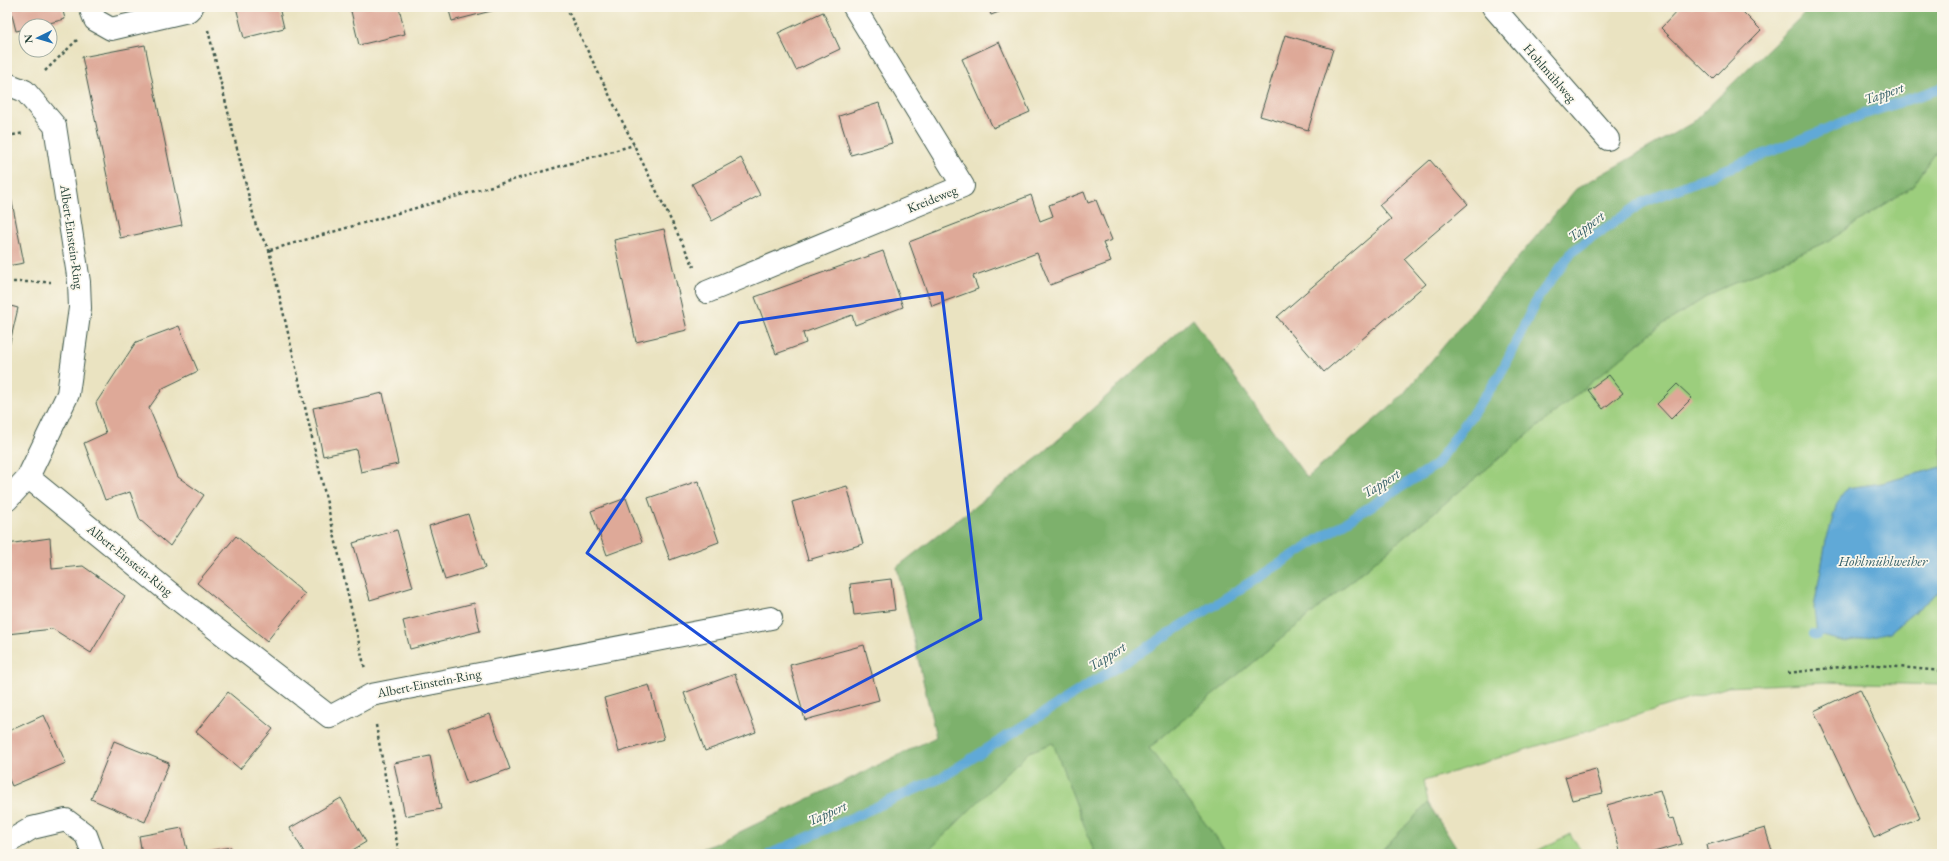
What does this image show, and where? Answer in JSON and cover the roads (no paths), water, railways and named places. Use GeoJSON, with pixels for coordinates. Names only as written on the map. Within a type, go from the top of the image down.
{"type":"FeatureCollection","features":[{"type":"Feature","properties":{"kind":"street","name":"Kreideweg"},"geometry":{"type":"LineString","coordinates":[[707,292],[963,186],[854,7]]}},
{"type":"Feature","properties":{"kind":"street","name":"Hohlmühlweg"},"geometry":{"type":"LineString","coordinates":[[1493,7],[1608,139]]}},
{"type":"Feature","properties":{"kind":"street"},"geometry":{"type":"LineString","coordinates":[[93,14],[111,28],[188,11],[199,15]]}},
{"type":"Feature","properties":{"kind":"street","name":"Albert-Einstein-Ring"},"geometry":{"type":"LineString","coordinates":[[7,500],[28,477],[68,394],[80,308],[79,282],[56,126],[16,87]]}},
{"type":"Feature","properties":{"kind":"street","name":"Albert-Einstein-Ring"},"geometry":{"type":"LineString","coordinates":[[28,477],[181,602],[330,717],[371,695],[771,618]]}},
{"type":"Feature","properties":{"kind":"street"},"geometry":{"type":"LineString","coordinates":[[7,843],[32,828],[66,820],[86,835],[93,854]]}},
{"type":"Feature","properties":{"kind":"water","name":"Hohlmühlweiher"},"geometry":{"type":"Polygon","coordinates":[[[1942,467],[1942,589],[1890,632],[1846,642],[1817,635],[1814,608],[1826,541],[1837,503],[1847,488],[1882,483],[1942,467]]]}},
{"type":"Feature","properties":{"kind":"waterway","name":"Tappert"},"geometry":{"type":"LineString","coordinates":[[770,854],[941,778],[1436,465],[1500,375],[1537,299],[1573,251],[1642,203],[1859,116],[1942,88]]}}]}
